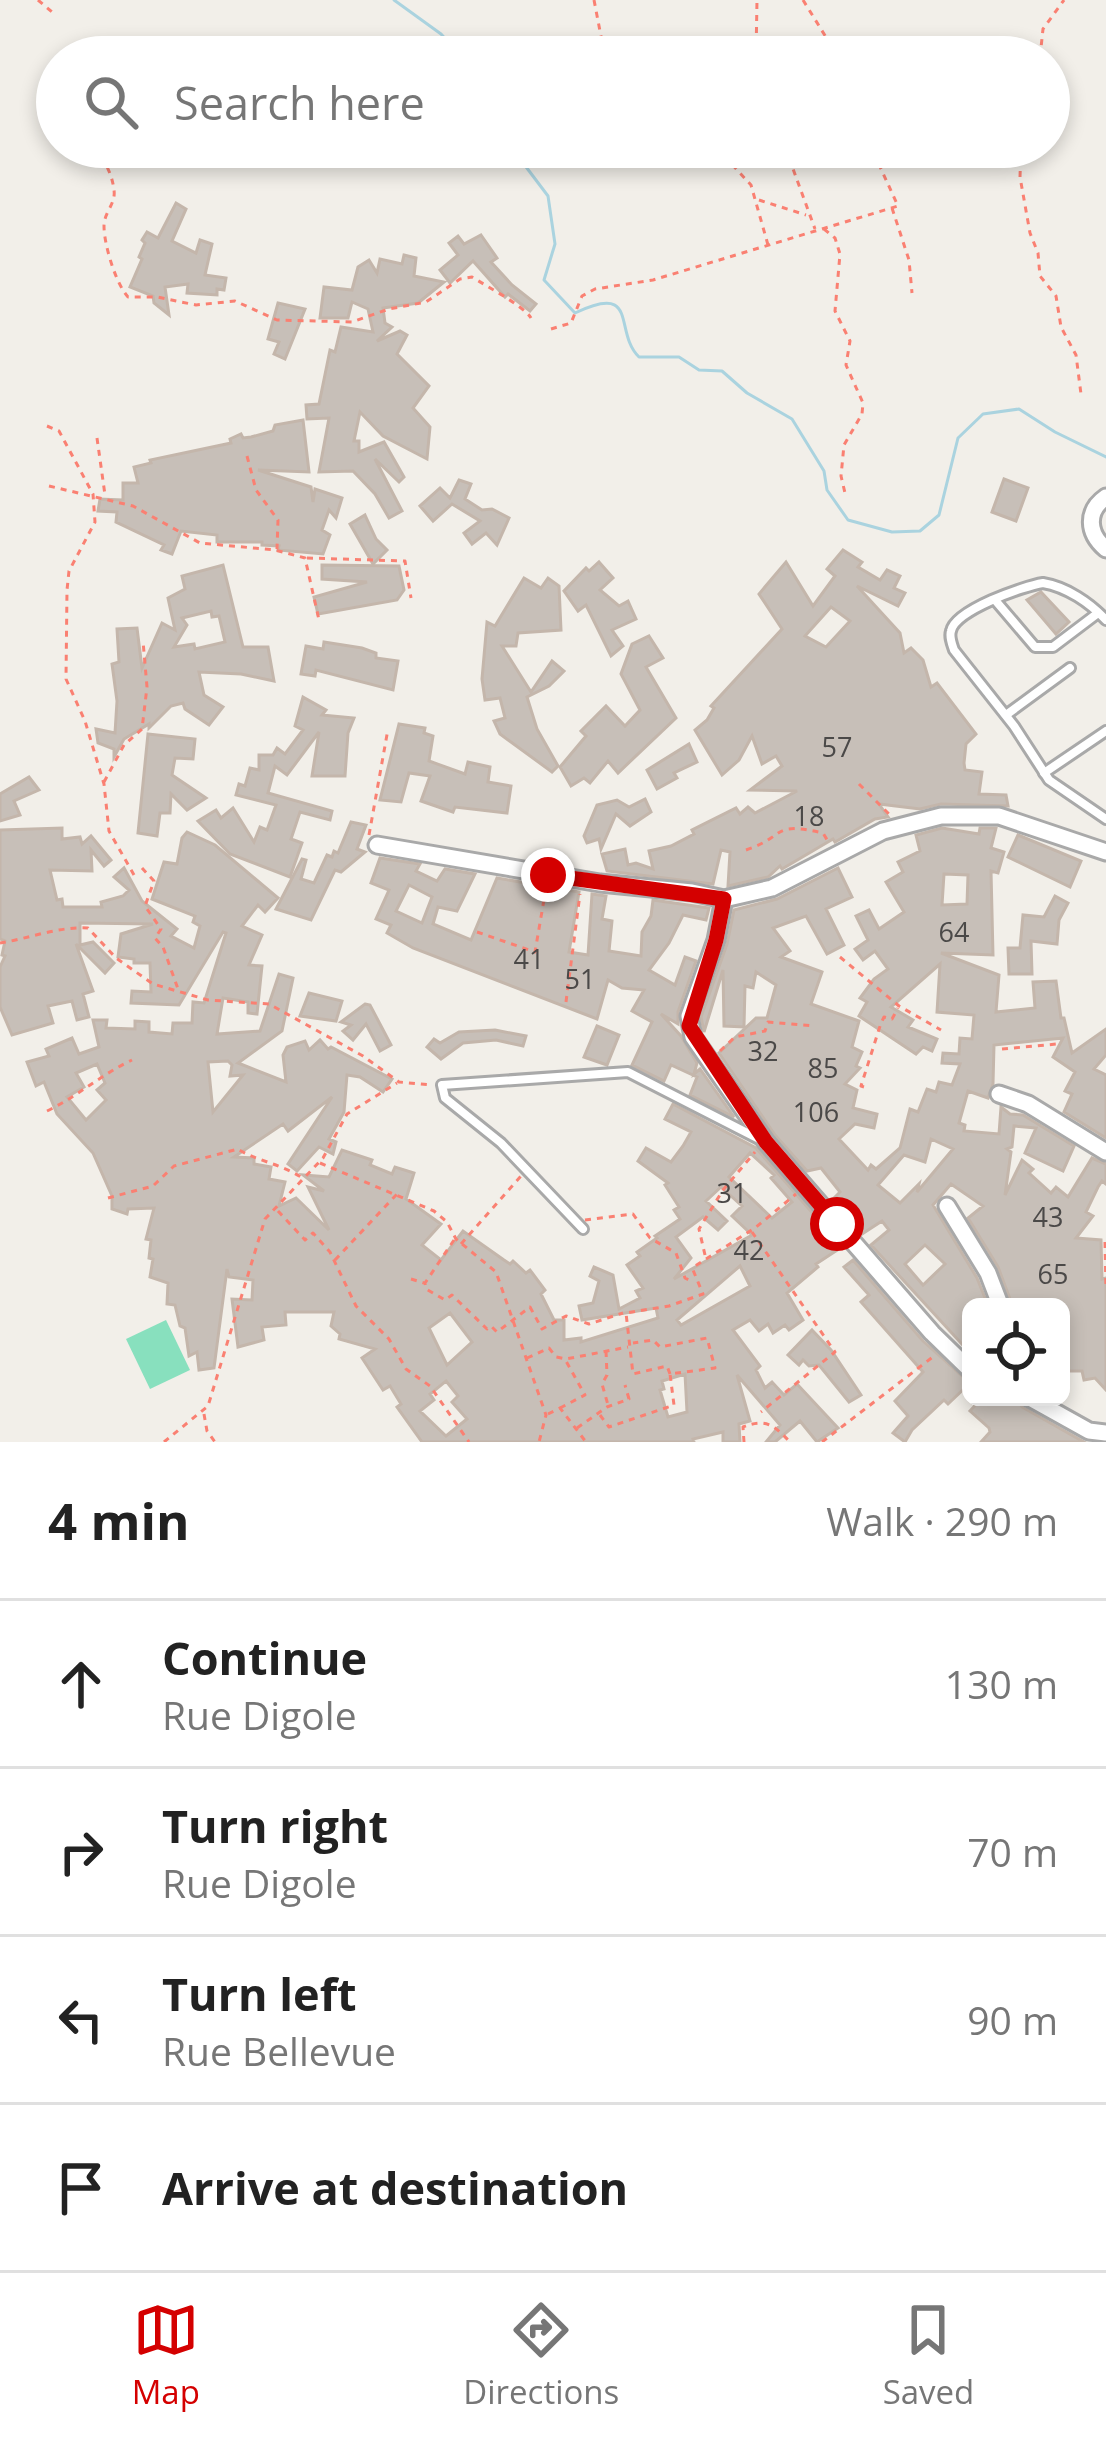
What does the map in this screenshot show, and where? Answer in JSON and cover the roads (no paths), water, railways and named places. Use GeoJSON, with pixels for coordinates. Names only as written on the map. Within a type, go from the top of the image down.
{"type":"FeatureCollection","features":[{"type":"Feature","properties":{"kind":"street"},"geometry":{"type":"LineString","coordinates":[[1106,497],[1092,510],[1090,519],[1095,538],[1106,548]]}},
{"type":"Feature","properties":{"kind":"street"},"geometry":{"type":"LineString","coordinates":[[372,844],[724,899],[772,889],[896,826],[941,815],[999,816],[1106,852]]}},
{"type":"Feature","properties":{"kind":"street"},"geometry":{"type":"LineString","coordinates":[[724,899],[716,940],[689,1016],[693,1037],[766,1142],[962,1362]]}},
{"type":"Feature","properties":{"kind":"street"},"geometry":{"type":"LineString","coordinates":[[999,1094],[1028,1104],[1106,1152]]}},
{"type":"Feature","properties":{"kind":"street"},"geometry":{"type":"LineString","coordinates":[[952,1213],[998,1298]]}},
{"type":"Feature","properties":{"kind":"street"},"geometry":{"type":"LineString","coordinates":[[1044,1406],[1089,1431],[1106,1433]]}},
{"type":"Feature","properties":{"kind":"lane"},"geometry":{"type":"LineString","coordinates":[[995,600],[1035,647],[1053,647],[1102,616],[1055,585],[1043,584],[995,600],[953,624],[950,634],[954,650],[1044,773],[1106,819]]}},
{"type":"Feature","properties":{"kind":"lane"},"geometry":{"type":"LineString","coordinates":[[1006,715],[1070,668]]}},
{"type":"Feature","properties":{"kind":"lane"},"geometry":{"type":"LineString","coordinates":[[1044,773],[1106,730]]}},
{"type":"Feature","properties":{"kind":"lane"},"geometry":{"type":"LineString","coordinates":[[581,1225],[488,1130],[445,1098],[442,1085],[628,1072],[766,1142]]}},
{"type":"Feature","properties":{"kind":"waterway"},"geometry":{"type":"LineString","coordinates":[[394,0],[443,36]]}},
{"type":"Feature","properties":{"kind":"waterway"},"geometry":{"type":"LineString","coordinates":[[527,168],[548,196],[555,244],[544,280],[575,313],[595,305],[617,307],[639,357],[679,357],[699,370],[722,371],[747,393],[792,419],[824,471],[827,490],[848,520],[892,532],[920,531],[939,515],[958,438],[983,414],[1019,409],[1106,457]]}}]}
